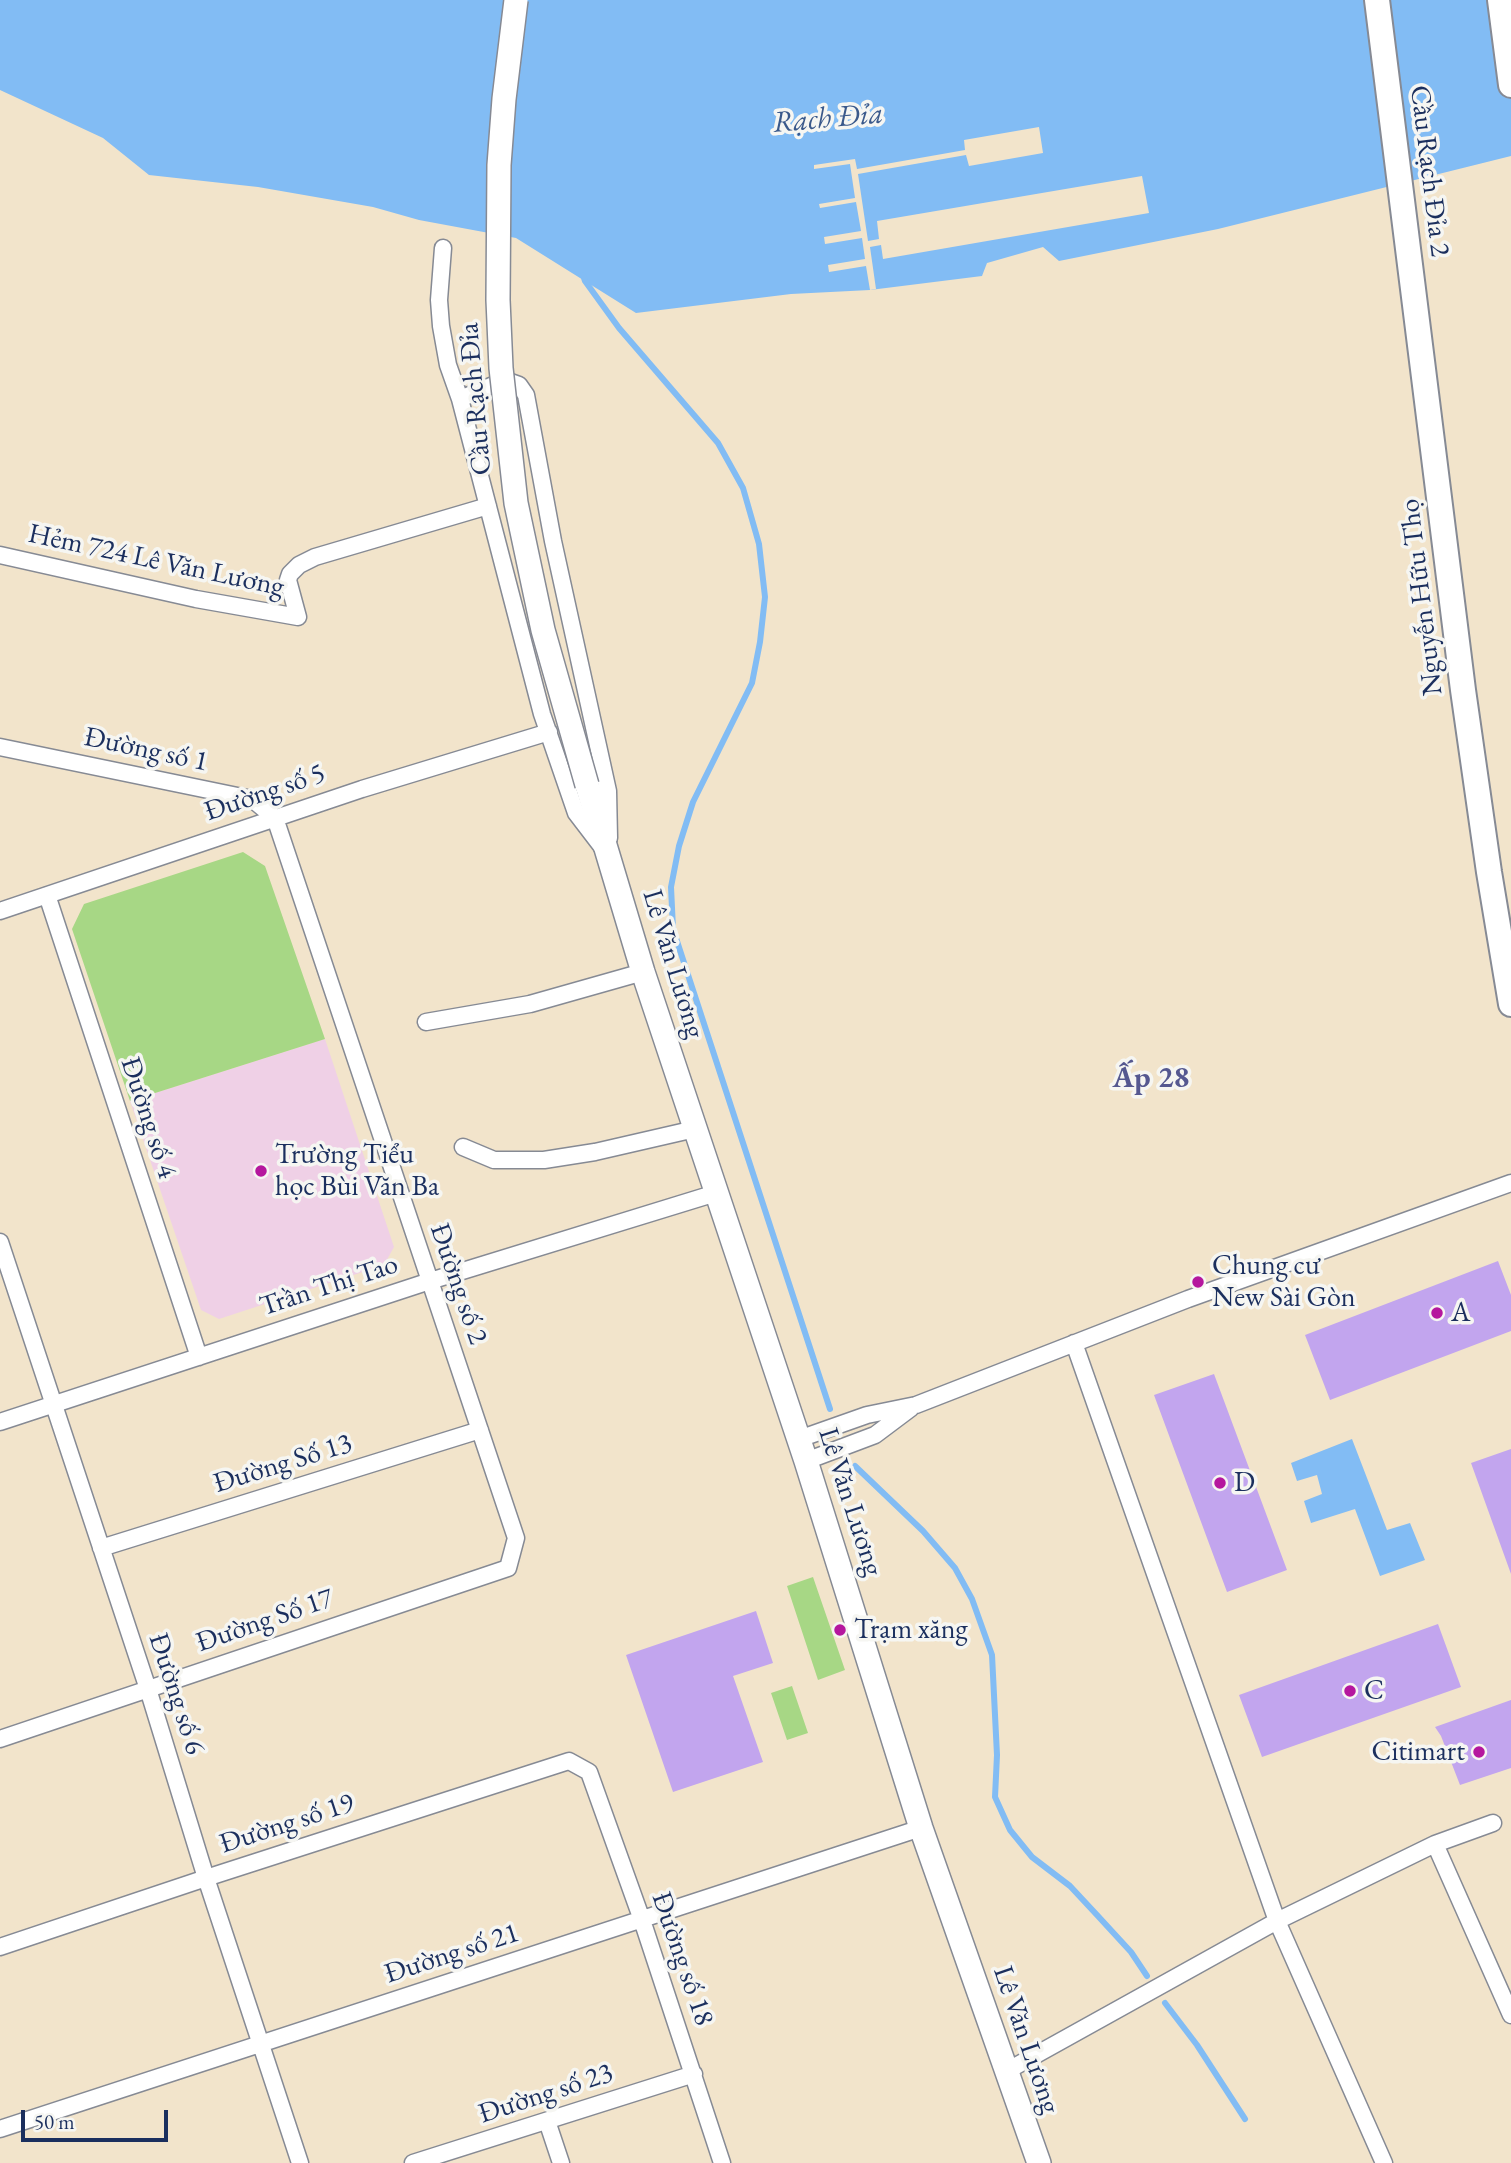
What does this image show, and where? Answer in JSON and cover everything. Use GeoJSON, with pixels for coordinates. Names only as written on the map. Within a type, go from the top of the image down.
{"type":"FeatureCollection","features":[{"type":"Feature","properties":{"kind":"main road","name":"Cầu Rạch Đỉa"},"geometry":{"type":"LineString","coordinates":[[516,0],[499,165],[497,246],[501,368],[516,503],[543,630],[586,785]]}},
{"type":"Feature","properties":{"kind":"main road","name":"Cầu Rạch Đỉa 2"},"geometry":{"type":"LineString","coordinates":[[1377,0],[1422,350]]}},
{"type":"Feature","properties":{"kind":"main road"},"geometry":{"type":"LineString","coordinates":[[1500,0],[1511,85]]}},
{"type":"Feature","properties":{"kind":"main road","name":"Nguyễn Hữu Thọ"},"geometry":{"type":"LineString","coordinates":[[1422,350],[1467,716],[1511,1004]]}},
{"type":"Feature","properties":{"kind":"main road","name":"Lê Văn Lương"},"geometry":{"type":"LineString","coordinates":[[586,785],[643,972],[799,1439],[921,1828],[1039,2163]]}},
{"type":"Feature","properties":{"kind":"street","name":"Lê Văn Lương"},"geometry":{"type":"LineString","coordinates":[[443,248],[439,300],[448,365],[460,399],[534,686],[576,813],[609,858]]}},
{"type":"Feature","properties":{"kind":"street","name":"Lê Văn Lương"},"geometry":{"type":"LineString","coordinates":[[460,399],[505,380],[519,385],[526,395],[558,565],[608,791],[609,858]]}},
{"type":"Feature","properties":{"kind":"street","name":"Hẻm 724 Lê Văn Lương"},"geometry":{"type":"LineString","coordinates":[[0,555],[196,599],[298,617],[288,580],[290,573],[299,565],[315,557],[488,506]]}},
{"type":"Feature","properties":{"kind":"street","name":"Đường số 5"},"geometry":{"type":"LineString","coordinates":[[0,911],[362,789],[549,732]]}},
{"type":"Feature","properties":{"kind":"street","name":"Đường số 1"},"geometry":{"type":"LineString","coordinates":[[0,747],[252,799],[275,818]]}},
{"type":"Feature","properties":{"kind":"street","name":"Đường số 2"},"geometry":{"type":"LineString","coordinates":[[275,818],[516,1538],[508,1568]]}},
{"type":"Feature","properties":{"kind":"street","name":"Đường số 4"},"geometry":{"type":"LineString","coordinates":[[47,895],[199,1357]]}},
{"type":"Feature","properties":{"kind":"street"},"geometry":{"type":"LineString","coordinates":[[426,1023],[530,1004],[643,972]]}},
{"type":"Feature","properties":{"kind":"street"},"geometry":{"type":"LineString","coordinates":[[463,1147],[494,1160],[544,1160],[595,1152],[695,1129]]}},
{"type":"Feature","properties":{"kind":"street"},"geometry":{"type":"LineString","coordinates":[[799,1439],[867,1415],[916,1405],[1323,1250],[1511,1183]]}},
{"type":"Feature","properties":{"kind":"street","name":"Trần Thị Tao"},"geometry":{"type":"LineString","coordinates":[[0,1422],[430,1281],[716,1194]]}},
{"type":"Feature","properties":{"kind":"street","name":"Đường số 6"},"geometry":{"type":"LineString","coordinates":[[0,1242],[4,1266],[54,1405],[148,1689],[206,1878],[300,2163]]}},
{"type":"Feature","properties":{"kind":"street"},"geometry":{"type":"LineString","coordinates":[[1074,1343],[1277,1921],[1384,2163]]}},
{"type":"Feature","properties":{"kind":"street"},"geometry":{"type":"LineString","coordinates":[[806,1461],[875,1434],[916,1405]]}},
{"type":"Feature","properties":{"kind":"street","name":"Đường Số 13"},"geometry":{"type":"LineString","coordinates":[[101,1548],[480,1430]]}},
{"type":"Feature","properties":{"kind":"street","name":"Đường Số 17"},"geometry":{"type":"LineString","coordinates":[[0,1737],[508,1568]]}},
{"type":"Feature","properties":{"kind":"street","name":"Đường số 19"},"geometry":{"type":"LineString","coordinates":[[0,1947],[569,1762],[589,1772]]}},
{"type":"Feature","properties":{"kind":"street","name":"Đường số 18"},"geometry":{"type":"LineString","coordinates":[[589,1772],[642,1920],[722,2163]]}},
{"type":"Feature","properties":{"kind":"street"},"geometry":{"type":"LineString","coordinates":[[1005,2072],[1277,1921],[1435,1844],[1493,1823]]}},
{"type":"Feature","properties":{"kind":"street","name":"Đường số 21"},"geometry":{"type":"LineString","coordinates":[[0,2129],[921,1828]]}},
{"type":"Feature","properties":{"kind":"street"},"geometry":{"type":"LineString","coordinates":[[1435,1844],[1511,2015]]}},
{"type":"Feature","properties":{"kind":"street","name":"Đường số 23"},"geometry":{"type":"LineString","coordinates":[[413,2163],[694,2074]]}},
{"type":"Feature","properties":{"kind":"street"},"geometry":{"type":"LineString","coordinates":[[547,2121],[561,2163]]}},
{"type":"Feature","properties":{"kind":"shaded area","name":"Trường Tiểu học Bùi Văn Ba"},"geometry":{"type":"Polygon","coordinates":[[[325,1039],[394,1247],[384,1265],[219,1319],[201,1310],[130,1101],[325,1039]]]}},
{"type":"Feature","properties":{"kind":"green space"},"geometry":{"type":"Polygon","coordinates":[[[243,852],[265,866],[325,1039],[130,1101],[72,929],[84,904],[243,852]]]}},
{"type":"Feature","properties":{"kind":"green space"},"geometry":{"type":"Polygon","coordinates":[[[813,1577],[845,1670],[818,1680],[787,1586],[813,1577]]]}},
{"type":"Feature","properties":{"kind":"green space"},"geometry":{"type":"Polygon","coordinates":[[[792,1686],[808,1733],[787,1740],[771,1693],[792,1686]]]}},
{"type":"Feature","properties":{"kind":"water","name":"Rạch Đỉa"},"geometry":{"type":"Polygon","coordinates":[[[0,0],[1511,0],[1511,156],[1218,229],[1059,261],[1043,247],[987,263],[982,276],[870,290],[791,294],[636,313],[516,238],[419,220],[373,207],[258,187],[149,175],[103,138],[0,90],[0,0]]]}},
{"type":"Feature","properties":{"kind":"water"},"geometry":{"type":"Polygon","coordinates":[[[1352,1439],[1387,1530],[1410,1523],[1425,1560],[1380,1576],[1355,1509],[1311,1523],[1304,1501],[1322,1494],[1317,1475],[1297,1481],[1291,1463],[1352,1439]]]}},
{"type":"Feature","properties":{"kind":"pier"},"geometry":{"type":"Polygon","coordinates":[[[1039,127],[1043,153],[969,166],[966,155],[858,174],[868,241],[879,239],[877,221],[1142,176],[1149,213],[883,259],[881,245],[870,247],[876,289],[870,290],[866,266],[829,272],[828,265],[865,259],[862,238],[825,244],[824,237],[861,231],[856,202],[820,208],[819,204],[855,198],[850,164],[814,169],[814,165],[855,159],[857,169],[965,150],[964,140],[1039,127]]]}},
{"type":"Feature","properties":{"kind":"building","name":"A"},"geometry":{"type":"Polygon","coordinates":[[[1498,1261],[1511,1295],[1511,1331],[1330,1400],[1305,1335],[1498,1261]]]}},
{"type":"Feature","properties":{"kind":"building","name":"D"},"geometry":{"type":"Polygon","coordinates":[[[1214,1374],[1287,1570],[1227,1592],[1154,1395],[1214,1374]]]}},
{"type":"Feature","properties":{"kind":"building"},"geometry":{"type":"Polygon","coordinates":[[[1511,1449],[1511,1574],[1471,1463],[1511,1449]]]}},
{"type":"Feature","properties":{"kind":"building"},"geometry":{"type":"Polygon","coordinates":[[[756,1611],[773,1663],[733,1676],[763,1762],[673,1792],[626,1655],[756,1611]]]}},
{"type":"Feature","properties":{"kind":"building","name":"C"},"geometry":{"type":"Polygon","coordinates":[[[1438,1624],[1461,1687],[1262,1757],[1239,1695],[1438,1624]]]}},
{"type":"Feature","properties":{"kind":"building","name":"Citimart"},"geometry":{"type":"Polygon","coordinates":[[[1511,1700],[1511,1768],[1460,1785],[1435,1727],[1511,1700]]]}},
{"type":"Feature","properties":{"kind":"waterway"},"geometry":{"type":"LineString","coordinates":[[583,275],[619,328],[718,443],[743,488],[759,544],[765,597],[752,683],[693,802],[679,846],[671,887],[673,929],[830,1409]]}},
{"type":"Feature","properties":{"kind":"waterway"},"geometry":{"type":"LineString","coordinates":[[855,1466],[923,1531],[955,1568],[972,1599],[992,1655],[997,1755],[995,1797],[1010,1830],[1032,1857],[1070,1886],[1131,1952],[1147,1976]]}},
{"type":"Feature","properties":{"kind":"waterway"},"geometry":{"type":"LineString","coordinates":[[1165,2003],[1197,2045],[1245,2119]]}},
{"type":"Feature","properties":{"kind":"place","name":"Trường Tiểu học Bùi Văn Ba"},"geometry":{"type":"Point","coordinates":[261,1171]}},
{"type":"Feature","properties":{"kind":"place","name":"Chung cư New Sài Gòn"},"geometry":{"type":"Point","coordinates":[1198,1282]}},
{"type":"Feature","properties":{"kind":"place","name":"A"},"geometry":{"type":"Point","coordinates":[1437,1313]}},
{"type":"Feature","properties":{"kind":"place","name":"D"},"geometry":{"type":"Point","coordinates":[1220,1483]}},
{"type":"Feature","properties":{"kind":"place","name":"Trạm xăng"},"geometry":{"type":"Point","coordinates":[840,1630]}},
{"type":"Feature","properties":{"kind":"place","name":"C"},"geometry":{"type":"Point","coordinates":[1350,1691]}},
{"type":"Feature","properties":{"kind":"place","name":"Citimart"},"geometry":{"type":"Point","coordinates":[1479,1752]}},
{"type":"Feature","properties":{"kind":"district","name":"Ấp 28"},"geometry":{"type":"Point","coordinates":[1151,1079]}}]}
